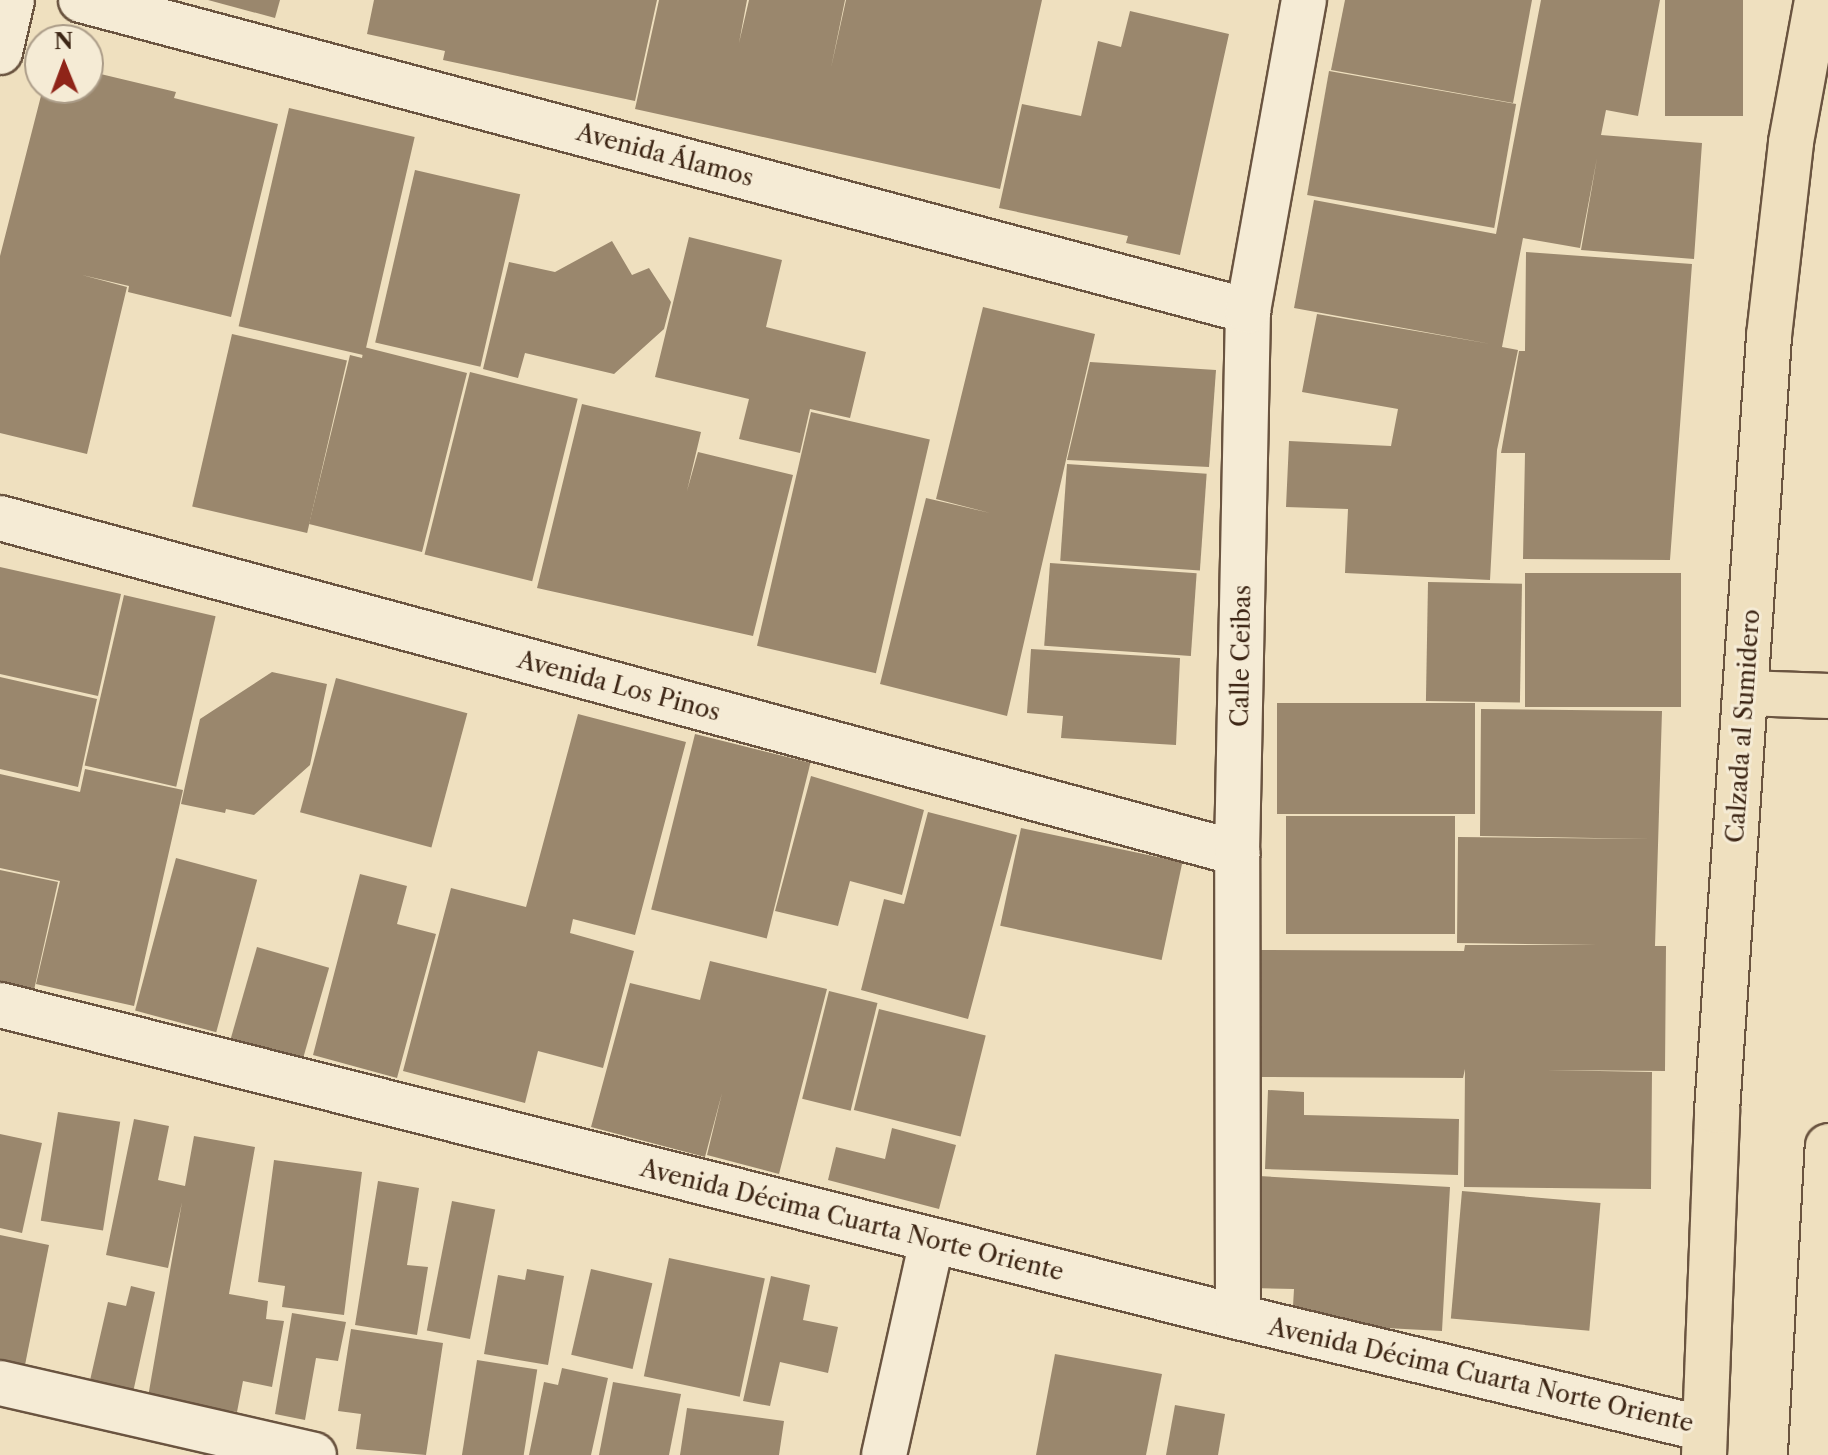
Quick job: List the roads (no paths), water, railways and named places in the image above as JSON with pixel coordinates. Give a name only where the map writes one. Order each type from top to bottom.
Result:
[{"type":"main road","name":"Calzada al Sumidero","points":[[1704,1442],[1717,1111],[1769,336],[1791,142],[1817,0]]},
{"type":"main road","points":[[1745,693],[1828,696]]},
{"type":"main road","points":[[1817,1443],[1828,1146]]},
{"type":"street","points":[[0,52],[12,0]]},
{"type":"street","name":"Avenida Álamos","points":[[81,0],[1248,311]]},
{"type":"street","name":"Calle Ceibas","points":[[1238,1317],[1237,853],[1248,311],[1304,0]]},
{"type":"street","name":"Avenida Los Pinos","points":[[0,518],[1237,853]]},
{"type":"street","name":"Avenida Décima Cuarta Norte Oriente","points":[[0,1005],[1238,1317],[1704,1442]]},
{"type":"street","points":[[884,1455],[932,1240]]},
{"type":"street","points":[[0,1383],[314,1455]]}]
